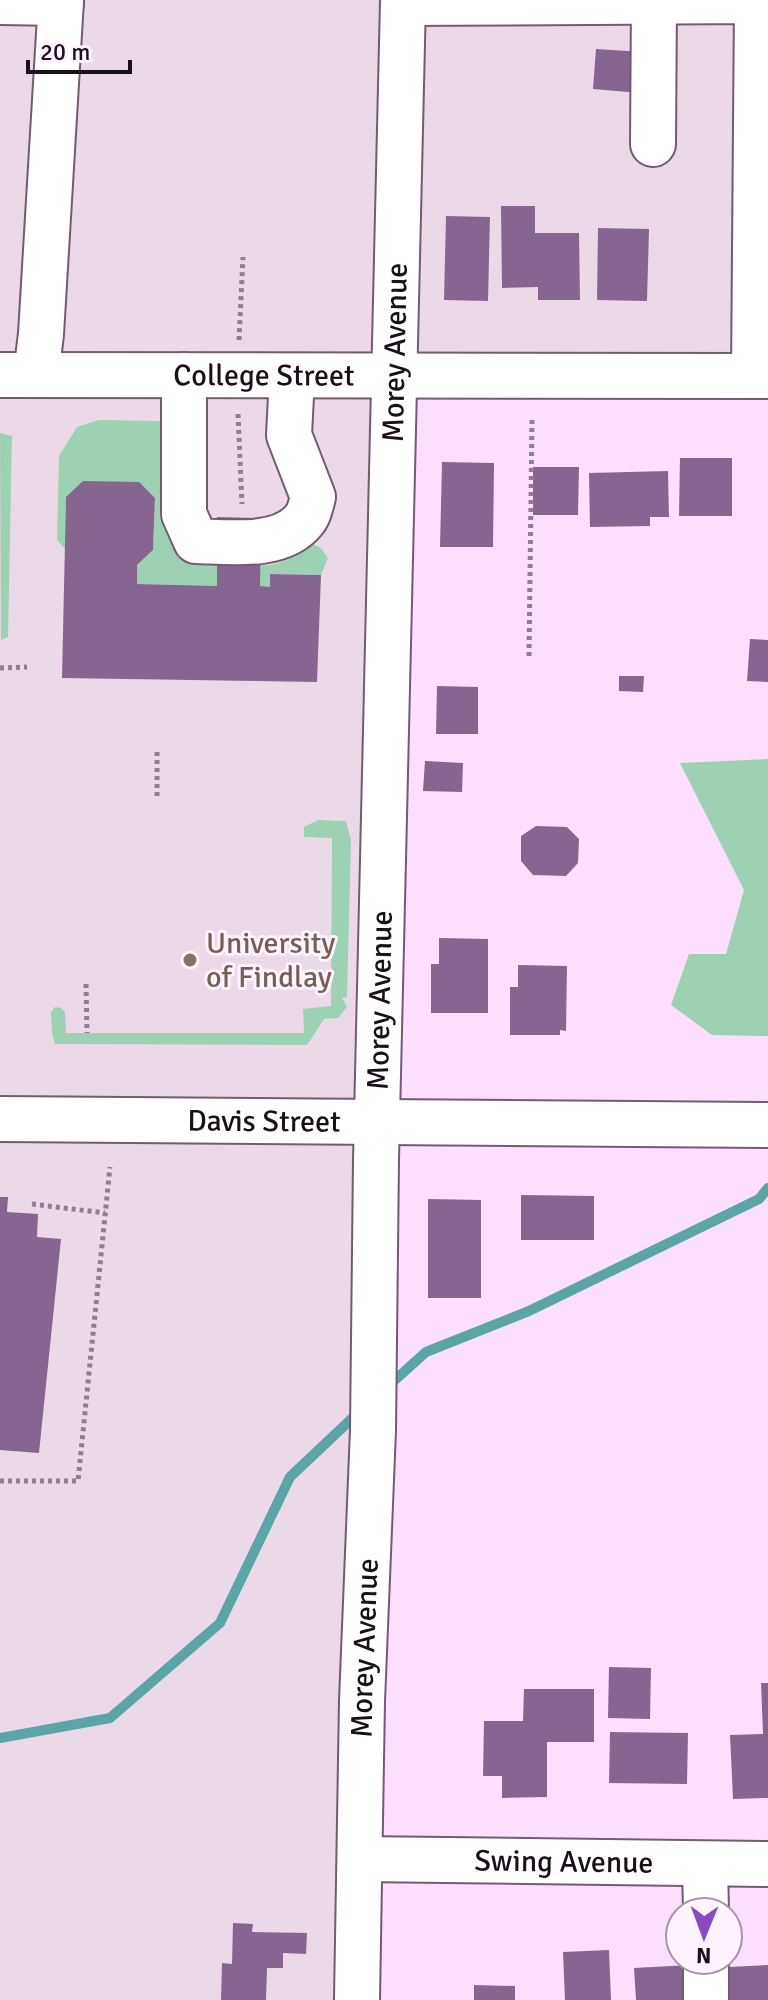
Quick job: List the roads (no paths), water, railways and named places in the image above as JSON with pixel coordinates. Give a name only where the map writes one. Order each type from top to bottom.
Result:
[{"type":"street","points":[[403,1],[757,1],[762,102],[761,376]]},
{"type":"street","name":"Morey Avenue","points":[[357,2000],[362,1701],[373,1430],[377,1123],[403,1]]},
{"type":"street","points":[[653,144],[654,1]]},
{"type":"street","points":[[0,2],[61,2],[41,334],[18,375]]},
{"type":"street","name":"College Street","points":[[18,375],[761,376]]},
{"type":"street","points":[[184,375],[184,514],[196,541],[244,542],[286,535],[306,519],[313,497],[289,435],[292,376]]},
{"type":"street","name":"Davis Street","points":[[0,1119],[767,1125]]},
{"type":"street","name":"Swing Avenue","points":[[360,1859],[768,1864]]},
{"type":"street","points":[[705,1864],[706,1896]]},
{"type":"street","points":[[706,1976],[706,2000]]},
{"type":"waterway","points":[[386,1388],[426,1352],[529,1311],[759,1199],[768,1188]]},
{"type":"waterway","points":[[0,1738],[110,1718],[220,1623],[290,1477],[362,1409]]},
{"type":"place","name":"University of Findlay","points":[[190,960]]}]
